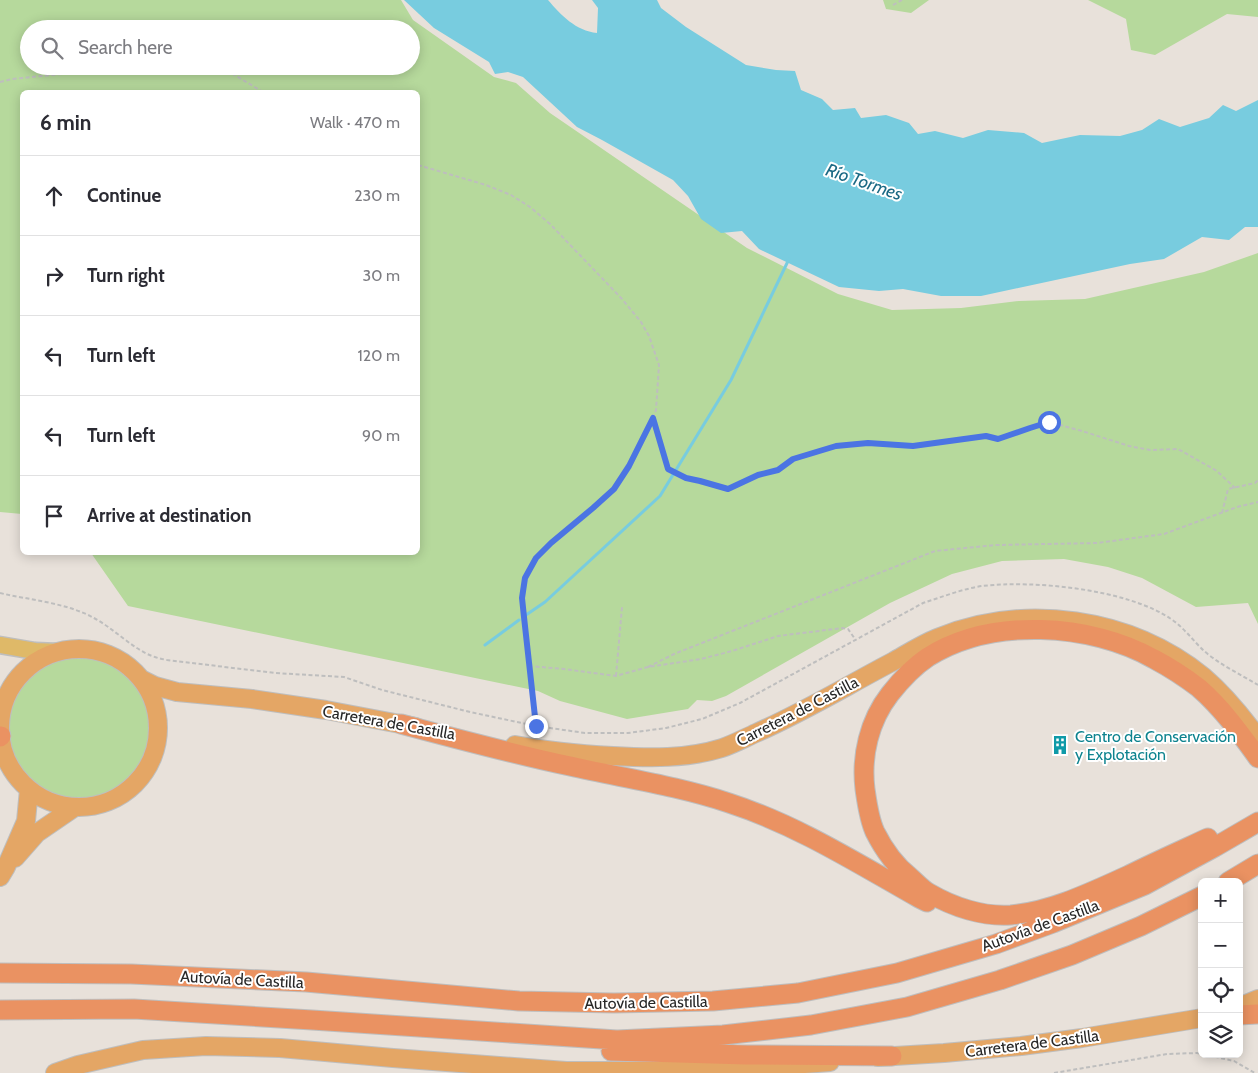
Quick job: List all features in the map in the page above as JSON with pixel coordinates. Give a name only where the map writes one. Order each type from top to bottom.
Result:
[{"type":"highway","name":"Carretera de Castilla","points":[[141,679],[155,686],[177,692],[252,699],[326,710],[538,749],[645,758],[695,754],[723,747],[780,722],[937,638],[980,625],[1013,619],[1067,620],[1115,630],[1136,638],[1181,661],[1204,677],[1241,715],[1258,738]]},
{"type":"highway","points":[[1220,832],[1092,892],[1059,905],[1010,915],[985,914],[958,906],[927,892],[902,871],[891,857],[874,831],[867,804],[864,773],[865,753],[875,720],[884,702],[903,679],[926,658],[962,641],[984,635],[1040,629],[1092,635],[1154,658],[1197,687],[1208,697],[1231,722],[1258,758]]},
{"type":"highway","points":[[82,650],[104,654],[125,664],[141,679],[152,696],[158,716],[158,736],[154,755],[144,773],[131,788],[114,799],[95,806],[76,807],[43,799],[29,789],[15,774],[5,756],[0,737],[1,710],[9,692],[22,674],[39,661],[59,652],[82,650]]},
{"type":"highway","points":[[401,724],[531,758],[697,793],[731,803],[822,842],[919,898],[960,916],[986,921],[1010,922],[1051,915],[1073,907],[1158,868],[1258,808]]},
{"type":"highway","points":[[3,872],[26,820],[29,789]]},
{"type":"highway","points":[[3,872],[37,833],[76,807]]},
{"type":"highway","name":"Autovía de Castilla","points":[[0,973],[131,974],[296,981],[519,1001],[614,1003],[713,1001],[798,993],[897,973],[996,944],[1053,923],[1145,885],[1258,822]]},
{"type":"highway","points":[[1235,878],[1258,864]]},
{"type":"highway","points":[[0,1010],[134,1009],[618,1040],[723,1035],[811,1026],[907,1007],[1000,980],[1072,955],[1141,926],[1198,898]]},
{"type":"highway","points":[[1243,1005],[1258,999]]},
{"type":"highway","points":[[1243,1015],[1258,1014]]},
{"type":"highway","name":"Carretera de Castilla","points":[[55,1073],[78,1065],[143,1050],[206,1046],[280,1048],[566,1071],[716,1071],[1020,1046],[1082,1038],[1198,1019]]},
{"type":"highway","points":[[440,1028],[498,1040],[543,1046],[627,1052],[892,1056]]},
{"type":"main road","points":[[0,645],[35,651],[59,652]]},
{"type":"path","points":[[892,5],[902,0]]},
{"type":"path","points":[[0,82],[52,75]]},
{"type":"path","points":[[235,75],[260,90]]},
{"type":"path","points":[[420,166],[486,185],[511,195],[530,207],[550,224],[622,298],[641,322],[649,336],[659,365],[656,410],[629,466],[614,489],[536,558],[525,578],[522,598],[538,749]]},
{"type":"path","points":[[653,418],[668,469],[686,478],[728,489],[758,475],[778,470],[793,459],[836,446],[868,443],[913,446],[986,436],[998,439],[1049,422],[1129,446],[1150,450],[1178,449],[1217,471],[1235,488]]},
{"type":"path","points":[[1222,513],[1228,489],[1255,483],[1258,480]]},
{"type":"path","points":[[648,667],[674,654],[935,551],[996,545],[1097,543],[1164,534],[1237,507],[1258,502]]},
{"type":"path","points":[[0,593],[72,608],[94,617],[139,649],[152,656],[167,660],[275,673],[344,677],[382,690],[470,712],[536,726],[585,733],[628,733],[666,728],[702,719],[740,703],[923,603],[980,586],[1006,584],[1038,584],[1095,592],[1148,607],[1171,619],[1187,632],[1202,649],[1228,668],[1258,685]]},
{"type":"path","points":[[616,676],[622,607]]},
{"type":"path","points":[[529,666],[616,676],[648,667],[701,659],[778,636],[843,628],[848,629],[855,639]]},
{"type":"path","points":[[1054,1073],[1167,1054],[1198,1053]]},
{"type":"path","points":[[1220,1058],[1234,1061],[1255,1073]]},
{"type":"green space","points":[[0,0],[401,0],[413,20],[20,20],[20,75],[420,75],[420,25],[494,77],[516,83],[550,113],[747,248],[838,294],[892,310],[961,308],[1019,301],[1085,299],[1204,272],[1258,253],[1258,624],[1248,603],[1196,607],[1142,578],[1108,567],[1064,559],[1002,561],[952,574],[890,603],[726,696],[712,701],[697,700],[688,709],[627,719],[560,701],[538,691],[128,606],[92,555],[420,555],[420,90],[20,90],[20,514],[0,512]]},
{"type":"green space","points":[[883,0],[929,0],[911,13],[886,9]]},
{"type":"green space","points":[[1088,0],[1258,0],[1258,17],[1227,14],[1155,55],[1131,50],[1126,19]]},
{"type":"green space","points":[[79,658],[93,659],[106,663],[129,679],[145,702],[149,715],[149,743],[145,756],[129,779],[106,795],[93,799],[79,800],[65,799],[52,795],[29,779],[13,756],[9,743],[8,729],[9,715],[13,702],[29,679],[52,663],[65,659]]},
{"type":"water","name":"Río Tormes","points":[[404,0],[548,0],[564,17],[576,26],[589,32],[597,33],[598,8],[592,0],[657,0],[661,8],[686,27],[746,65],[795,71],[801,90],[822,99],[833,110],[855,108],[861,118],[886,115],[909,123],[918,134],[935,131],[963,138],[988,130],[1024,133],[1042,143],[1080,135],[1120,136],[1142,130],[1159,119],[1180,127],[1209,118],[1223,105],[1236,111],[1258,100],[1258,227],[1245,227],[1229,240],[1202,237],[1164,259],[1130,264],[981,296],[941,296],[903,289],[879,291],[839,287],[759,249],[742,231],[721,233],[701,219],[688,196],[673,180],[577,127],[523,77],[508,72],[495,74],[489,62],[434,28]]},
{"type":"waterway","points":[[526,615],[545,602],[660,496],[731,380],[789,259]]},
{"type":"waterway","points":[[485,645],[519,620]]},
{"type":"place","name":"Centro de Conservación y Explotación","points":[[1060,745]]},
{"type":"route","points":[[536,726],[522,598],[525,578],[536,558],[551,543],[614,489],[629,466],[653,418],[668,469],[686,478],[728,489],[758,475],[778,470],[793,459],[836,446],[868,443],[913,446],[986,436],[998,439],[1049,422]]}]
